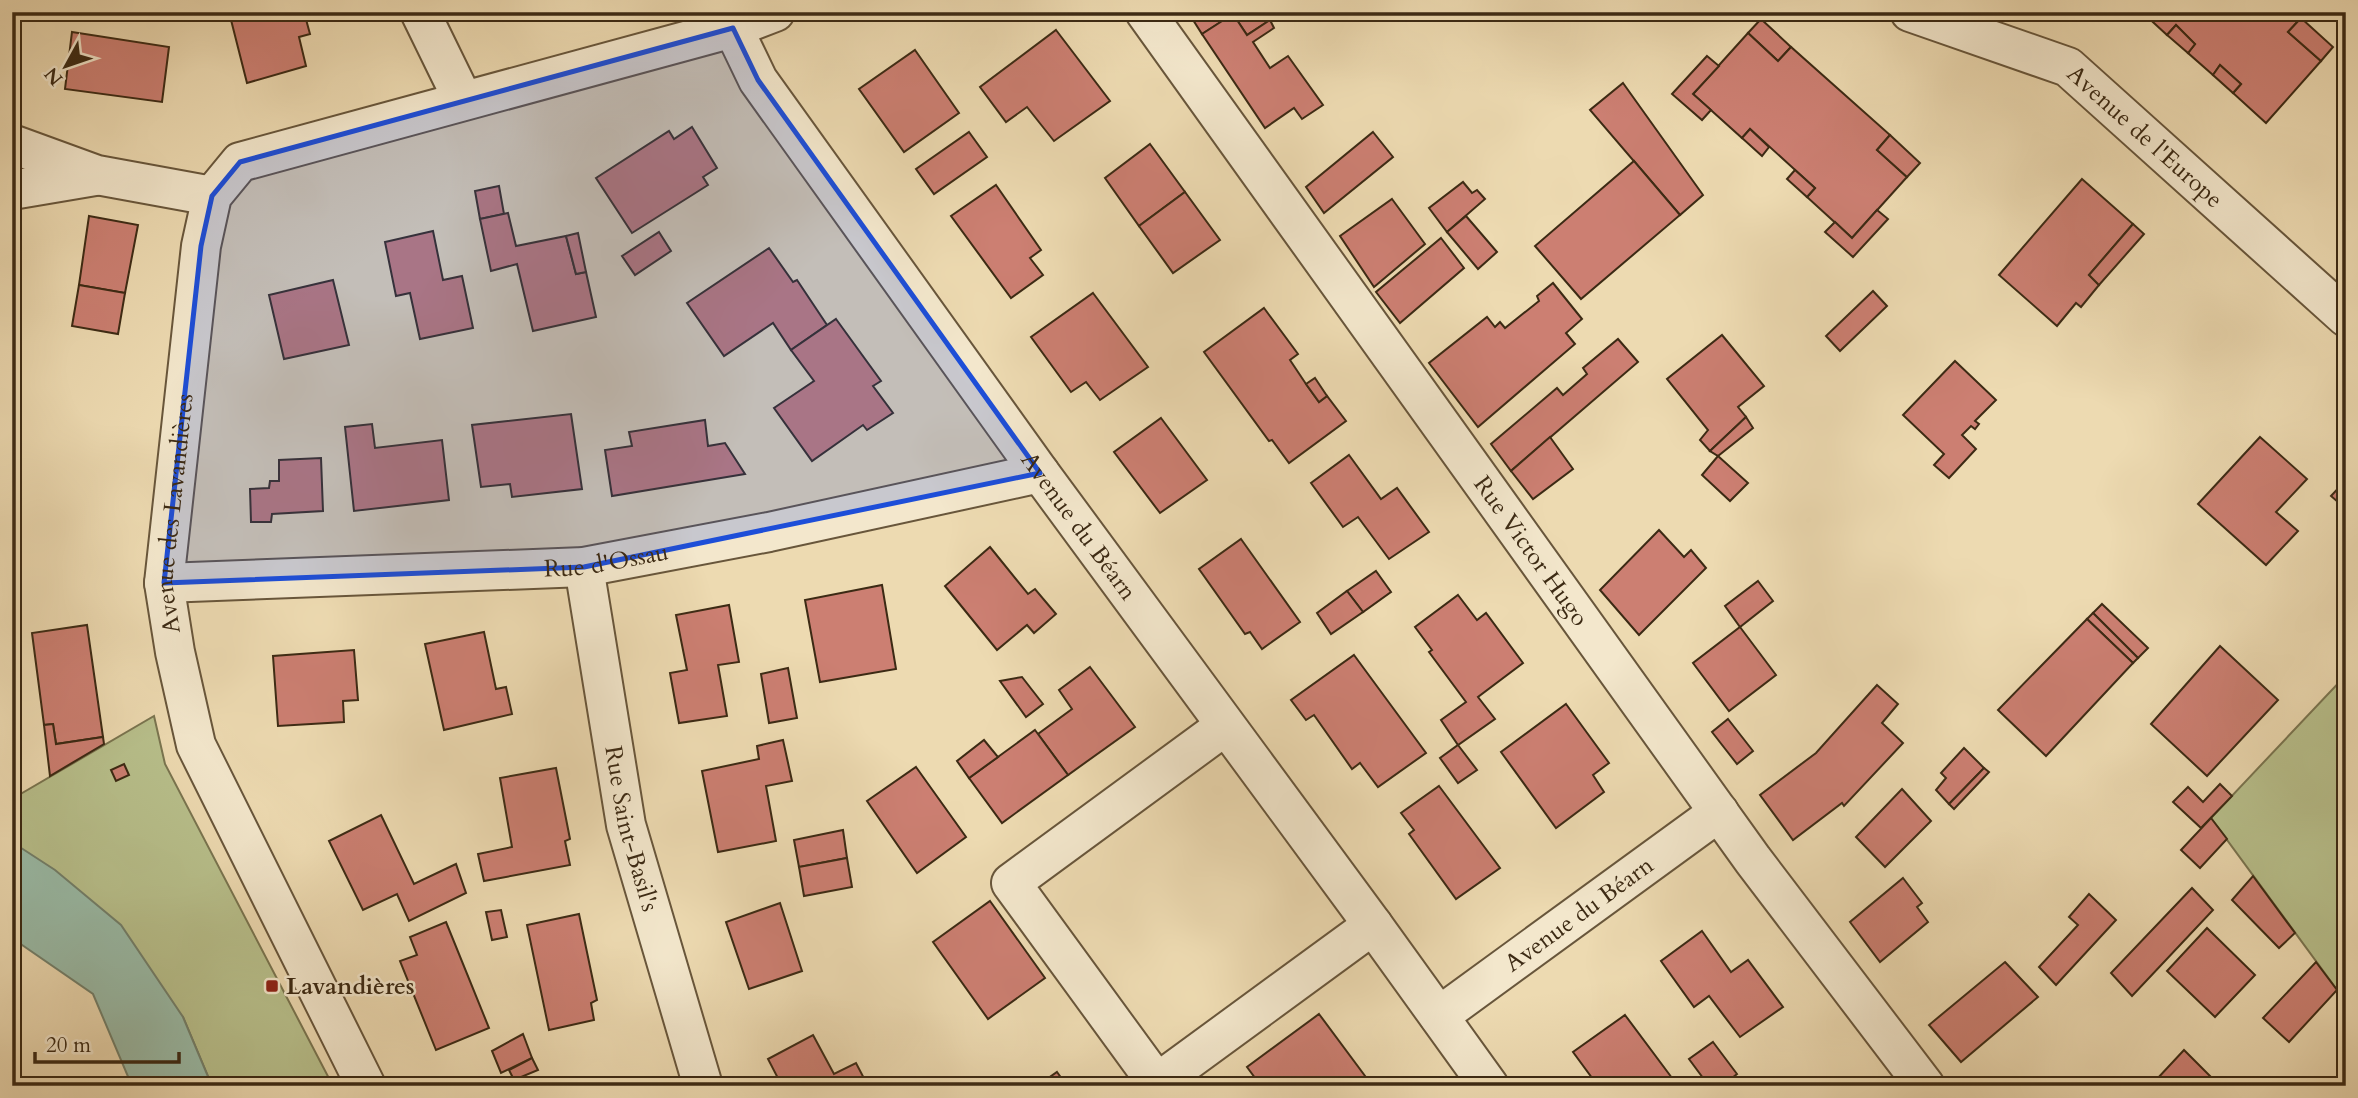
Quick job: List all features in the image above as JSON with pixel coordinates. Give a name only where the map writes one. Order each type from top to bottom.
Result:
[{"type":"street","points":[[420,12],[463,100]]},
{"type":"street","points":[[12,144],[97,175],[212,196],[240,162],[733,28],[775,12]]},
{"type":"street","name":"Rue Victor Hugo","points":[[1145,12],[1718,812],[1925,1086]]},
{"type":"street","name":"Avenue de l'Europe","points":[[1910,12],[2068,67],[2346,317]]},
{"type":"street","name":"Avenue du Béarn","points":[[733,28],[758,80],[1040,473],[1489,1086]]},
{"type":"street","points":[[12,190],[97,175]]},
{"type":"street","name":"Avenue des Lavandières","points":[[212,196],[201,246],[164,583],[175,652],[196,745],[366,1086]]},
{"type":"street","name":"Rue d'Ossau","points":[[164,583],[584,567],[769,532],[1040,473]]},
{"type":"street","name":"Rue Saint-Basil's","points":[[584,567],[626,825],[703,1086]]},
{"type":"street","points":[[1225,726],[1012,883],[1157,1083],[1373,925]]},
{"type":"street","name":"Avenue du Béarn","points":[[1439,1016],[1718,812]]},
{"type":"highlighted area","points":[[733,28],[758,80],[1040,473],[584,567],[164,583],[201,246],[212,196],[240,162]]},
{"type":"green space","points":[[2346,675],[2346,1002],[2211,818]]},
{"type":"green space","points":[[154,716],[165,764],[333,1086],[212,1086],[183,1017],[12,842],[12,799]]},
{"type":"shaded area","points":[[12,842],[55,870],[121,925],[183,1017],[212,1086],[132,1086],[93,994],[12,938]]},
{"type":"building","points":[[229,12],[304,12],[310,34],[299,37],[306,66],[247,83]]},
{"type":"building","points":[[1188,12],[1283,12],[1247,35],[1233,14],[1202,34]]},
{"type":"building","points":[[2142,12],[2294,12],[2301,18],[2288,32],[2321,61],[2266,123],[2233,93],[2241,84],[2220,65],[2213,75],[2188,53],[2195,44],[2176,25],[2167,35]]},
{"type":"building","points":[[1233,14],[1247,35],[1270,20],[1274,28],[1253,42],[1270,68],[1288,56],[1323,105],[1302,119],[1294,108],[1265,128],[1202,34]]},
{"type":"building","points":[[2301,18],[2333,47],[2321,61],[2288,32]]},
{"type":"building","points":[[1761,19],[1791,47],[1778,61],[1748,33]]},
{"type":"building","points":[[2176,25],[2195,44],[2188,53],[2167,35]]},
{"type":"building","points":[[1056,30],[1110,101],[1054,141],[1027,107],[1006,122],[980,87]]},
{"type":"building","points":[[72,32],[169,47],[162,102],[65,89]]},
{"type":"building","points":[[1748,33],[1778,61],[1791,47],[1890,135],[1877,150],[1907,177],[1852,238],[1807,197],[1815,188],[1750,129],[1742,138],[1693,94]]},
{"type":"building","points":[[915,50],[959,113],[904,152],[859,89]]},
{"type":"building","points":[[1707,56],[1719,66],[1693,94],[1711,110],[1702,120],[1672,94]]},
{"type":"building","points":[[2220,65],[2241,84],[2233,93],[2213,75]]},
{"type":"building","points":[[1623,83],[1703,195],[1680,215],[1590,110]]},
{"type":"building","points":[[692,127],[717,168],[703,177],[708,185],[632,233],[596,178],[669,131],[674,139]]},
{"type":"building","points":[[1750,129],[1769,147],[1762,156],[1742,138]]},
{"type":"building","points":[[969,132],[987,157],[934,194],[916,169]]},
{"type":"building","points":[[1373,132],[1393,157],[1324,213],[1306,187]]},
{"type":"building","points":[[1890,135],[1920,163],[1907,177],[1877,150]]},
{"type":"building","points":[[1150,144],[1185,192],[1139,226],[1105,178]]},
{"type":"building","points":[[1634,161],[1680,215],[1581,299],[1535,246]]},
{"type":"building","points":[[1795,170],[1815,188],[1807,197],[1787,179]]},
{"type":"building","points":[[2082,179],[2133,224],[2089,275],[2099,285],[2081,307],[2076,303],[2057,326],[1999,275]]},
{"type":"building","points":[[1463,182],[1472,193],[1477,190],[1485,199],[1447,232],[1429,208]]},
{"type":"building","points":[[996,185],[1041,250],[1030,258],[1043,275],[1011,298],[951,216]]},
{"type":"building","points":[[499,186],[504,214],[480,219],[475,191]]},
{"type":"building","points":[[1185,192],[1220,240],[1173,273],[1139,226]]},
{"type":"building","points":[[1392,199],[1425,244],[1374,287],[1340,236]]},
{"type":"building","points":[[1877,210],[1888,219],[1853,257],[1825,232],[1835,222],[1852,238]]},
{"type":"building","points":[[508,213],[516,246],[566,236],[576,274],[586,272],[596,317],[533,331],[517,264],[491,271],[480,219]]},
{"type":"building","points":[[89,216],[138,225],[125,293],[79,285]]},
{"type":"building","points":[[1466,216],[1497,252],[1478,269],[1447,232]]},
{"type":"building","points":[[2133,224],[2144,234],[2099,285],[2089,275]]},
{"type":"building","points":[[433,231],[443,280],[462,276],[473,328],[420,339],[410,293],[396,296],[385,242]]},
{"type":"building","points":[[659,232],[671,251],[635,275],[622,256]]},
{"type":"building","points":[[578,233],[586,272],[576,274],[566,236]]},
{"type":"building","points":[[1441,238],[1464,268],[1400,323],[1376,292]]},
{"type":"building","points":[[769,248],[793,282],[797,280],[827,325],[791,350],[773,323],[724,356],[687,303]]},
{"type":"building","points":[[333,280],[349,345],[284,359],[269,295]]},
{"type":"building","points":[[1553,283],[1582,319],[1566,333],[1575,344],[1478,427],[1429,363],[1487,317],[1495,327],[1500,322],[1505,328],[1539,301],[1537,296]]},
{"type":"building","points":[[79,285],[125,293],[118,334],[72,326]]},
{"type":"building","points":[[1873,291],[1887,306],[1840,351],[1826,336]]},
{"type":"building","points":[[1093,293],[1148,367],[1100,400],[1086,382],[1071,392],[1031,337]]},
{"type":"building","points":[[1264,308],[1298,354],[1290,360],[1319,402],[1327,396],[1346,421],[1289,463],[1272,440],[1269,441],[1204,352]]},
{"type":"building","points":[[836,319],[881,381],[873,386],[893,413],[867,430],[863,425],[812,461],[774,408],[814,381],[791,350]]},
{"type":"building","points":[[1722,335],[1764,386],[1738,407],[1746,417],[1710,451],[1700,440],[1708,430],[1667,379]]},
{"type":"building","points":[[1618,339],[1638,362],[1511,471],[1491,444],[1557,388],[1563,395],[1587,374],[1583,368]]},
{"type":"building","points":[[1955,361],[1996,400],[1975,421],[1979,424],[1975,429],[1971,426],[1962,435],[1976,449],[1949,478],[1934,465],[1944,454],[1903,415]]},
{"type":"building","points":[[1315,378],[1327,396],[1319,402],[1306,384]]},
{"type":"building","points":[[571,414],[582,489],[512,497],[510,484],[481,487],[472,425]]},
{"type":"building","points":[[1746,417],[1753,428],[1718,456],[1710,451]]},
{"type":"building","points":[[1161,418],[1207,480],[1160,513],[1114,452]]},
{"type":"building","points":[[705,420],[708,446],[725,443],[745,474],[612,496],[605,450],[632,446],[629,432]]},
{"type":"building","points":[[372,424],[375,448],[442,440],[449,500],[354,511],[345,427]]},
{"type":"building","points":[[1550,437],[1573,469],[1533,499],[1511,471]]},
{"type":"building","points":[[2260,437],[2307,479],[2276,512],[2298,531],[2266,565],[2198,504]]},
{"type":"building","points":[[1349,455],[1381,499],[1397,488],[1429,532],[1389,559],[1358,517],[1343,527],[1311,483]]},
{"type":"building","points":[[1718,456],[1748,483],[1730,501],[1702,475]]},
{"type":"building","points":[[321,458],[323,511],[272,514],[271,522],[251,522],[250,489],[269,488],[270,481],[279,481],[279,460]]},
{"type":"building","points":[[2346,480],[2346,509],[2331,496]]},
{"type":"building","points":[[1659,530],[1684,557],[1691,550],[1706,568],[1639,635],[1600,590]]},
{"type":"building","points":[[1241,539],[1300,622],[1262,649],[1250,632],[1245,634],[1199,569]]},
{"type":"building","points":[[990,547],[1028,594],[1035,589],[1056,614],[1034,633],[1027,625],[997,650],[945,586]]},
{"type":"building","points":[[1376,571],[1391,592],[1363,612],[1347,591]]},
{"type":"building","points":[[1758,581],[1773,601],[1740,627],[1725,606]]},
{"type":"building","points":[[882,585],[896,669],[820,682],[805,600]]},
{"type":"building","points":[[1347,591],[1363,612],[1331,634],[1317,613]]},
{"type":"building","points":[[1458,595],[1477,620],[1486,613],[1523,663],[1478,697],[1495,719],[1458,745],[1441,720],[1466,702],[1429,652],[1432,650],[1415,627]]},
{"type":"building","points":[[2102,604],[2148,648],[2138,658],[2093,613]]},
{"type":"building","points":[[729,605],[739,662],[718,665],[727,716],[679,723],[670,673],[687,670],[676,615]]},
{"type":"building","points":[[2093,613],[2138,658],[2133,663],[2087,619]]},
{"type":"building","points":[[2087,619],[2133,663],[2046,756],[1998,710]]},
{"type":"building","points":[[87,625],[103,737],[56,744],[53,724],[44,725],[32,633]]},
{"type":"building","points":[[1740,627],[1776,675],[1729,711],[1693,663]]},
{"type":"building","points":[[484,632],[496,689],[506,687],[512,714],[444,730],[425,644]]},
{"type":"building","points":[[2220,646],[2278,700],[2207,776],[2151,724]]},
{"type":"building","points":[[354,650],[358,700],[343,701],[344,722],[278,726],[273,656]]},
{"type":"building","points":[[1354,655],[1426,753],[1378,787],[1360,763],[1352,769],[1314,715],[1306,720],[1291,700]]},
{"type":"building","points":[[1090,667],[1135,727],[1068,775],[1038,734],[1072,709],[1059,690]]},
{"type":"building","points":[[788,668],[797,718],[769,723],[761,674]]},
{"type":"building","points":[[1022,677],[1043,704],[1026,717],[1000,681]]},
{"type":"building","points":[[1877,685],[1898,704],[1882,723],[1903,743],[1844,806],[1842,803],[1793,840],[1760,795],[1816,753]]},
{"type":"building","points":[[1566,704],[1609,763],[1593,775],[1604,792],[1556,828],[1501,752]]},
{"type":"building","points":[[1728,719],[1753,751],[1737,764],[1712,732]]},
{"type":"building","points":[[53,724],[56,744],[103,737],[104,744],[50,776],[44,725]]},
{"type":"building","points":[[1035,730],[1068,775],[1002,823],[969,778]]},
{"type":"building","points":[[783,740],[792,781],[766,786],[776,841],[718,852],[702,771],[759,759],[757,746]]},
{"type":"building","points":[[984,740],[998,757],[969,778],[957,761]]},
{"type":"building","points":[[1458,745],[1477,770],[1458,783],[1440,758]]},
{"type":"building","points":[[1964,748],[1984,768],[1949,804],[1936,790],[1946,778],[1941,773]]},
{"type":"building","points":[[124,764],[129,775],[116,781],[111,770]]},
{"type":"building","points":[[916,767],[966,837],[917,873],[867,801]]},
{"type":"building","points":[[556,768],[570,839],[565,841],[570,865],[484,881],[478,854],[512,847],[500,778]]},
{"type":"building","points":[[1984,768],[1989,772],[1954,809],[1949,804]]},
{"type":"building","points":[[2220,784],[2232,796],[2201,828],[2173,802],[2188,787],[2203,802]]},
{"type":"building","points":[[1439,786],[1500,868],[1456,899],[1409,834],[1414,830],[1401,813]]},
{"type":"building","points":[[1902,789],[1931,821],[1885,867],[1856,837]]},
{"type":"building","points":[[381,815],[414,884],[456,864],[466,893],[409,921],[397,894],[363,910],[329,841]]},
{"type":"building","points":[[2211,818],[2227,839],[2200,868],[2181,850]]},
{"type":"building","points":[[843,830],[847,858],[799,867],[794,840]]},
{"type":"building","points":[[847,858],[852,887],[804,896],[799,867]]},
{"type":"building","points":[[2253,876],[2295,933],[2279,948],[2232,900]]},
{"type":"building","points":[[1903,878],[1922,903],[1917,907],[1928,922],[1880,962],[1850,922]]},
{"type":"building","points":[[2192,888],[2213,910],[2132,996],[2111,973]]},
{"type":"building","points":[[2089,894],[2116,920],[2056,985],[2039,967],[2078,925],[2069,917]]},
{"type":"building","points":[[990,901],[1045,978],[988,1019],[933,942]]},
{"type":"building","points":[[780,903],[802,971],[749,989],[726,922]]},
{"type":"building","points":[[501,910],[507,937],[492,940],[486,912]]},
{"type":"building","points":[[579,914],[597,1000],[591,1003],[594,1020],[549,1030],[527,925]]},
{"type":"building","points":[[446,922],[489,1028],[436,1050],[400,961],[417,955],[410,937]]},
{"type":"building","points":[[2207,928],[2255,975],[2215,1017],[2167,971]]},
{"type":"building","points":[[1702,931],[1731,972],[1748,960],[1783,1007],[1740,1037],[1709,996],[1694,1007],[1661,961]]},
{"type":"building","points":[[2005,962],[2038,997],[1961,1062],[1929,1025]]},
{"type":"building","points":[[2316,962],[2337,990],[2289,1042],[2263,1018]]},
{"type":"building","points":[[1319,1014],[1371,1084],[1261,1086],[1247,1067]]},
{"type":"building","points":[[1625,1015],[1675,1082],[1670,1086],[1598,1086],[1573,1052]]},
{"type":"building","points":[[523,1034],[532,1058],[501,1073],[492,1051]]},
{"type":"building","points":[[813,1035],[834,1074],[856,1063],[868,1086],[782,1086],[768,1059]]},
{"type":"building","points":[[1713,1042],[1737,1074],[1722,1086],[1709,1086],[1689,1059]]},
{"type":"building","points":[[2184,1050],[2220,1086],[2162,1086],[2156,1080]]},
{"type":"building","points":[[532,1058],[538,1070],[514,1080],[509,1070]]},
{"type":"building","points":[[1057,1072],[1067,1086],[1037,1086]]},
{"type":"place","name":"Lavandières","points":[[272,986]]}]
